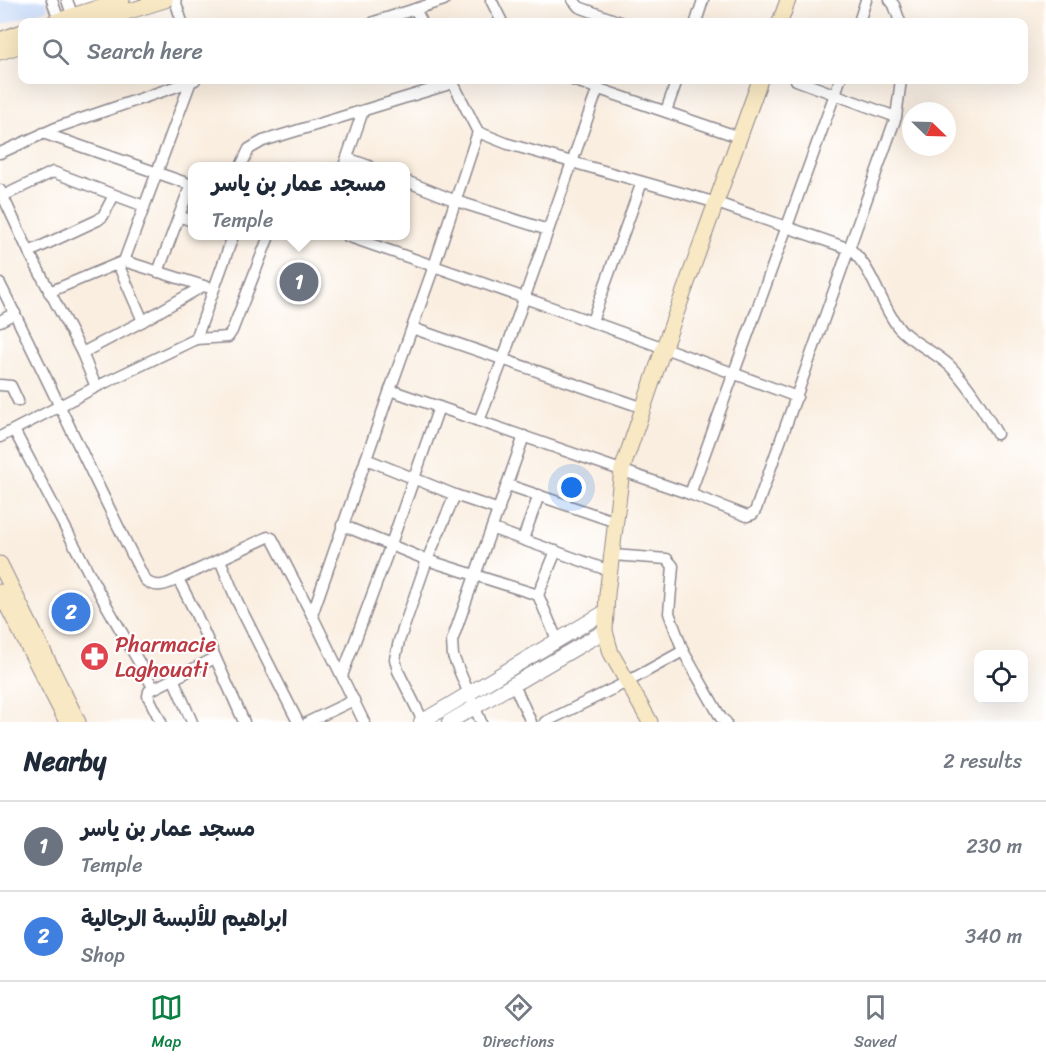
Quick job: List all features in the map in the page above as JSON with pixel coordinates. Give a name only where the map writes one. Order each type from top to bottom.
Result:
[{"type":"main road","points":[[68,18],[122,0]]},
{"type":"main road","points":[[107,18],[165,0]]},
{"type":"main road","points":[[781,18],[788,0]]},
{"type":"main road","points":[[0,40],[18,34]]},
{"type":"main road","points":[[0,52],[18,46]]},
{"type":"main road","points":[[650,722],[611,652],[605,631],[605,612],[622,470],[759,84]]},
{"type":"main road","points":[[0,564],[3,589],[74,721]]},
{"type":"street","points":[[52,0],[61,18]]},
{"type":"street","points":[[62,18],[67,0]]},
{"type":"street","points":[[175,0],[181,18]]},
{"type":"street","points":[[387,18],[444,0]]},
{"type":"street","points":[[491,0],[500,18]]},
{"type":"street","points":[[573,0],[579,7],[609,18]]},
{"type":"street","points":[[697,18],[703,0]]},
{"type":"street","points":[[860,18],[866,0]]},
{"type":"street","points":[[890,0],[899,18]]},
{"type":"street","points":[[415,9],[420,18]]},
{"type":"street","points":[[0,153],[43,133],[182,84]]},
{"type":"street","points":[[143,321],[121,262],[191,84]]},
{"type":"street","points":[[243,162],[249,149],[263,141],[443,84]]},
{"type":"street","points":[[454,84],[478,132],[508,144],[717,203],[850,249],[860,257],[872,276],[898,327],[950,366],[981,406],[998,434]]},
{"type":"street","points":[[586,84],[739,137]]},
{"type":"street","points":[[666,111],[676,84]]},
{"type":"street","points":[[807,84],[897,117]]},
{"type":"street","points":[[690,494],[839,84]]},
{"type":"street","points":[[390,390],[747,516],[753,514],[897,117],[901,84]]},
{"type":"street","points":[[479,421],[504,359],[598,88]]},
{"type":"street","points":[[346,162],[363,111]]},
{"type":"street","points":[[312,615],[434,266],[478,132]]},
{"type":"street","points":[[43,133],[188,184]]},
{"type":"street","points":[[96,387],[82,353],[49,292],[1,193],[52,172],[144,206]]},
{"type":"street","points":[[592,321],[642,182]]},
{"type":"street","points":[[410,183],[456,201],[548,230]]},
{"type":"street","points":[[29,252],[98,220],[103,216],[114,195]]},
{"type":"street","points":[[158,272],[188,195]]},
{"type":"street","points":[[179,216],[188,219]]},
{"type":"street","points":[[196,339],[208,287],[231,240]]},
{"type":"street","points":[[0,437],[196,339],[228,337],[267,240]]},
{"type":"street","points":[[359,240],[592,321],[797,397]]},
{"type":"street","points":[[49,292],[121,262],[208,287]]},
{"type":"street","points":[[0,284],[145,580],[150,585],[157,586],[178,579],[268,537],[272,538],[364,722]]},
{"type":"street","points":[[82,353],[208,287]]},
{"type":"street","points":[[0,321],[15,313]]},
{"type":"street","points":[[412,328],[644,408]]},
{"type":"street","points":[[0,385],[10,386],[18,401]]},
{"type":"street","points":[[342,676],[439,406]]},
{"type":"street","points":[[14,430],[100,594],[153,687]]},
{"type":"street","points":[[481,722],[451,648],[524,436]]},
{"type":"street","points":[[366,459],[499,510]]},
{"type":"street","points":[[508,485],[616,522]]},
{"type":"street","points":[[455,495],[427,560],[399,641],[395,660],[422,721],[605,612]]},
{"type":"street","points":[[523,539],[539,495]]},
{"type":"street","points":[[342,525],[427,560],[538,595]]},
{"type":"street","points":[[493,529],[556,551],[611,563],[667,559],[670,561],[673,573],[669,613],[683,651],[726,722]]},
{"type":"street","points":[[556,551],[538,595],[558,642]]},
{"type":"street","points":[[220,560],[237,601],[298,722]]},
{"type":"street","points":[[178,579],[244,722]]},
{"type":"street","points":[[449,722],[605,631]]},
{"type":"street","points":[[545,722],[627,682],[683,651]]},
{"type":"street","points":[[161,722],[148,696],[149,691],[215,658]]},
{"type":"street","points":[[173,678],[192,722]]},
{"type":"street","points":[[514,685],[531,722]]},
{"type":"street","points":[[308,722],[354,700]]},
{"type":"shaded area","points":[[0,0],[46,0],[49,9],[0,25]]},
{"type":"place","name":"مسجد عمار بن ياسر","points":[[299,282]]},
{"type":"place","name":"ابراهيم للألبسة الرجالية","points":[[71,612]]},
{"type":"place","name":"Pharmacie Laghouati","points":[[94,657]]}]
